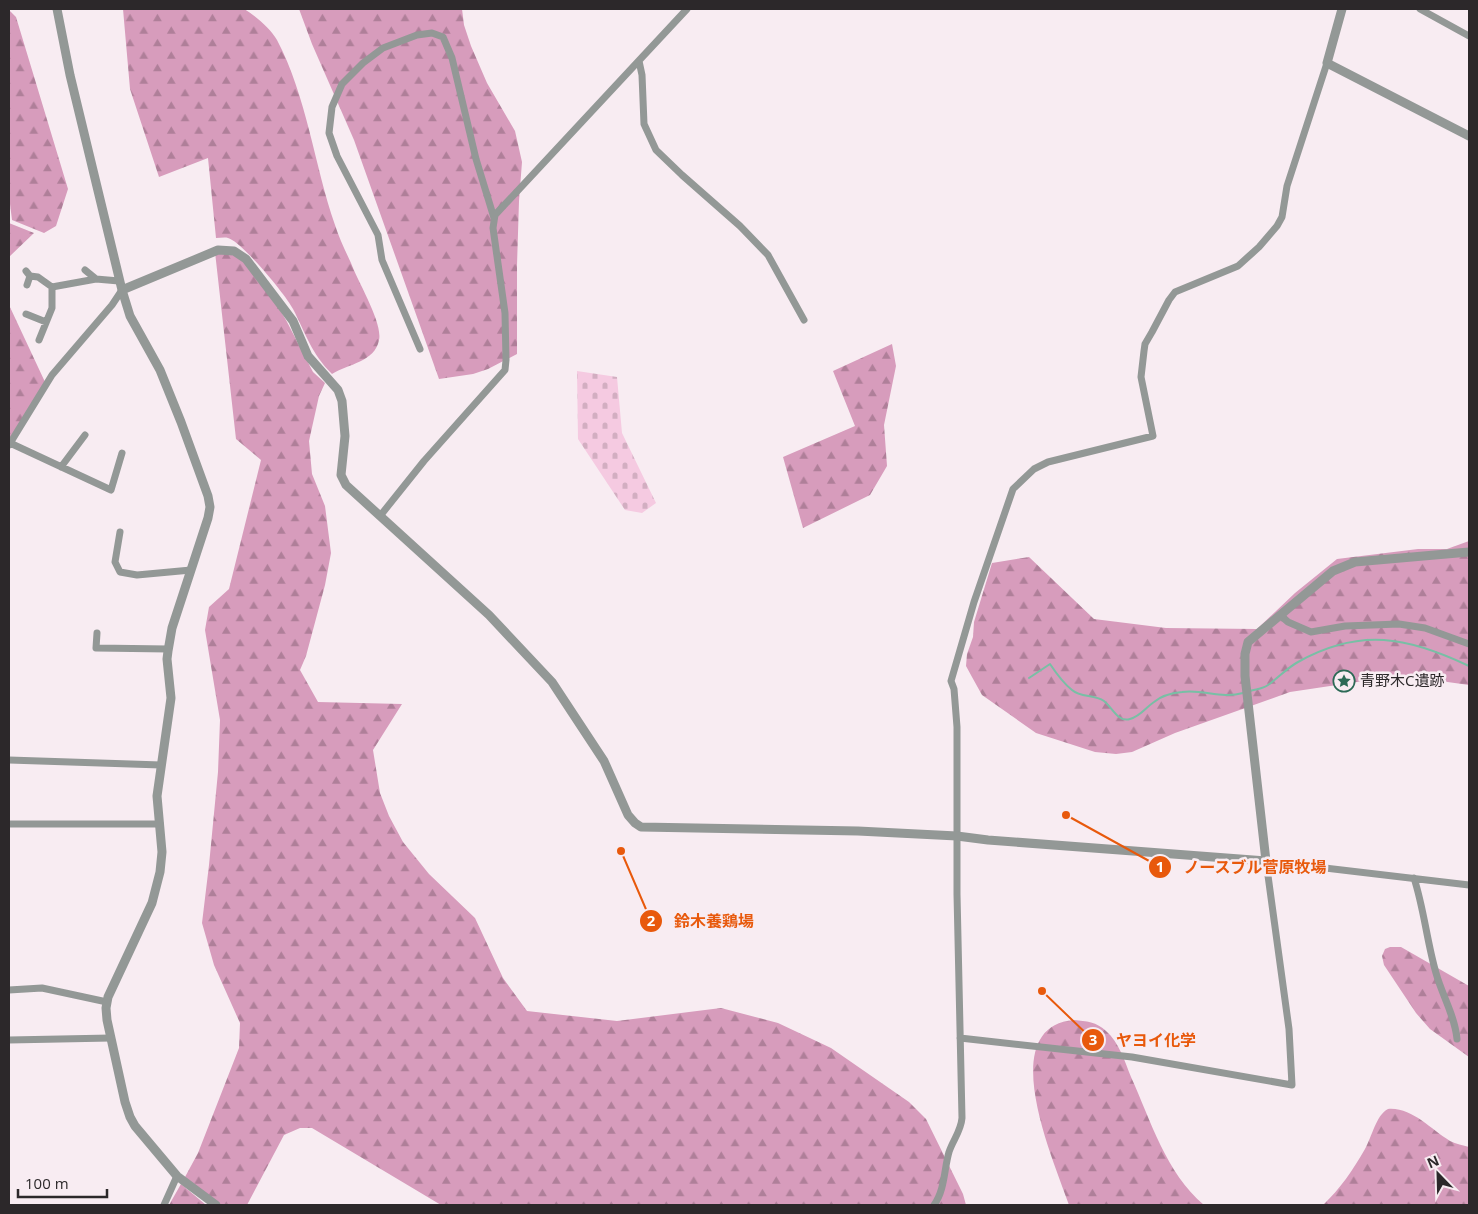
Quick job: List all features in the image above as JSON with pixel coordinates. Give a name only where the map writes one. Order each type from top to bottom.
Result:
[{"type":"street","points":[[56,9],[70,75],[130,316],[160,370],[181,422],[210,506],[208,518],[172,628],[168,649],[167,659],[171,698],[157,796],[162,852],[160,872],[152,903],[106,1008],[107,1020],[130,1117],[135,1126],[177,1176],[216,1205]]},
{"type":"street","points":[[494,218],[509,199],[687,9]]},
{"type":"street","points":[[934,1205],[939,1197],[950,1149],[961,1124],[957,727],[954,689],[951,681],[974,602],[1013,489],[1034,468],[1048,462],[1153,436],[1141,377],[1145,344],[1175,292],[1238,266],[1259,247],[1277,226],[1282,217],[1287,186],[1327,63],[1342,9]]},
{"type":"street","points":[[1420,9],[1469,36]]},
{"type":"street","points":[[380,516],[424,461],[505,370],[506,364],[505,313],[493,228],[494,218],[476,158],[452,58],[443,37],[432,32],[416,35],[383,48],[363,63],[342,84],[332,107],[329,133],[337,156],[378,235],[382,260],[420,349]]},
{"type":"street","points":[[639,61],[642,75],[644,124],[656,150],[740,226],[768,255],[804,320]]},
{"type":"street","points":[[1327,63],[1469,136]]},
{"type":"street","points":[[122,453],[111,490],[10,444],[52,376],[112,305],[122,290],[218,250],[234,251],[246,259],[293,321],[308,356],[338,390],[342,401],[345,436],[341,469],[346,486],[489,615],[552,682],[604,761],[628,815],[641,827],[858,831],[957,836],[1266,861],[1469,885]]},
{"type":"street","points":[[85,270],[96,279]]},
{"type":"street","points":[[27,285],[28,273],[38,277],[52,287],[96,279],[120,281]]},
{"type":"street","points":[[39,340],[52,308],[52,287]]},
{"type":"street","points":[[26,314],[46,322]]},
{"type":"street","points":[[62,467],[85,435]]},
{"type":"street","points":[[120,532],[115,562],[120,572],[137,575],[191,570]]},
{"type":"street","points":[[960,1038],[1132,1057],[1292,1084],[1288,1029],[1266,861],[1245,676],[1245,654],[1248,642],[1326,576],[1342,566],[1356,562],[1469,552]]},
{"type":"street","points":[[1280,615],[1294,625],[1311,632],[1345,626],[1399,624],[1425,628],[1469,644]]},
{"type":"street","points":[[97,632],[96,648],[168,649]]},
{"type":"street","points":[[9,760],[161,765]]},
{"type":"street","points":[[9,824],[160,824]]},
{"type":"street","points":[[1414,878],[1435,970],[1456,1026],[1457,1039]]},
{"type":"street","points":[[9,990],[42,988],[107,1002]]},
{"type":"street","points":[[9,1040],[111,1038]]},
{"type":"street","points":[[164,1205],[177,1176]]},
{"type":"green space","points":[[123,9],[244,9],[271,31],[277,40],[296,84],[328,202],[342,244],[377,323],[379,340],[367,358],[332,374],[314,351],[289,302],[263,269],[234,241],[227,238],[216,238],[208,158],[159,177],[130,89]]},
{"type":"green space","points":[[299,9],[462,9],[464,25],[471,46],[487,83],[515,131],[522,162],[517,265],[517,354],[488,369],[473,374],[439,379],[354,140],[312,44]]},
{"type":"green space","points":[[9,10],[16,17],[68,189],[56,226],[44,233],[12,220],[9,196]]},
{"type":"green space","points":[[9,223],[34,233],[9,257]]},
{"type":"green space","points":[[215,252],[234,253],[248,265],[269,292],[313,372],[325,383],[319,396],[309,441],[312,474],[325,506],[331,553],[325,585],[306,656],[300,670],[318,702],[402,704],[373,750],[380,793],[389,816],[403,842],[429,874],[475,918],[503,978],[527,1011],[617,1021],[721,1008],[778,1023],[831,1048],[909,1102],[926,1119],[963,1194],[966,1205],[441,1205],[312,1128],[300,1128],[284,1135],[247,1205],[222,1205],[212,1202],[185,1177],[198,1153],[239,1048],[240,1023],[214,965],[202,923],[218,772],[220,720],[205,630],[209,607],[229,589],[261,460],[236,439]]},
{"type":"green space","points":[[9,305],[45,382],[9,440]]},
{"type":"green space","points":[[892,344],[896,366],[884,425],[887,466],[870,495],[803,528],[783,457],[855,426],[833,371]]},
{"type":"green space","points":[[577,371],[617,377],[622,433],[656,503],[642,513],[625,510],[578,439]]},
{"type":"green space","points":[[1469,541],[1469,685],[1426,679],[1377,679],[1290,692],[1175,733],[1132,752],[1116,754],[1095,752],[1036,733],[982,695],[966,666],[967,654],[973,637],[974,622],[992,563],[1029,557],[1094,619],[1166,628],[1257,629],[1295,593],[1337,559],[1418,549],[1447,549]]},
{"type":"green space","points":[[1401,947],[1469,986],[1469,1057],[1430,1029],[1416,1013],[1384,965],[1382,956],[1385,949]]},
{"type":"green space","points":[[1074,1020],[1099,1026],[1115,1041],[1169,1162],[1179,1178],[1204,1205],[1069,1205],[1043,1130],[1036,1099],[1033,1071],[1037,1046],[1050,1028]]},
{"type":"green space","points":[[1388,1109],[1405,1111],[1450,1141],[1469,1147],[1469,1205],[1323,1205],[1351,1172],[1365,1149],[1377,1121]]},
{"type":"green space","points":[[181,1184],[206,1205],[169,1205]]},
{"type":"waterway","points":[[1250,691],[1266,686],[1294,664],[1321,651],[1363,640],[1384,640],[1425,648],[1469,666]]},
{"type":"waterway","points":[[1029,678],[1050,664],[1072,690],[1079,694],[1096,697],[1104,701],[1119,717],[1126,720],[1137,716],[1164,696],[1178,692],[1190,691],[1220,695],[1243,693]]},
{"type":"place","name":"青野木C遺跡","points":[[1344,681]]},
{"type":"place","name":"ノースブル菅原牧場","points":[[1066,815]]},
{"type":"place","name":"鈴木養鶏場","points":[[621,851]]},
{"type":"place","name":"ヤヨイ化学","points":[[1042,991]]}]
